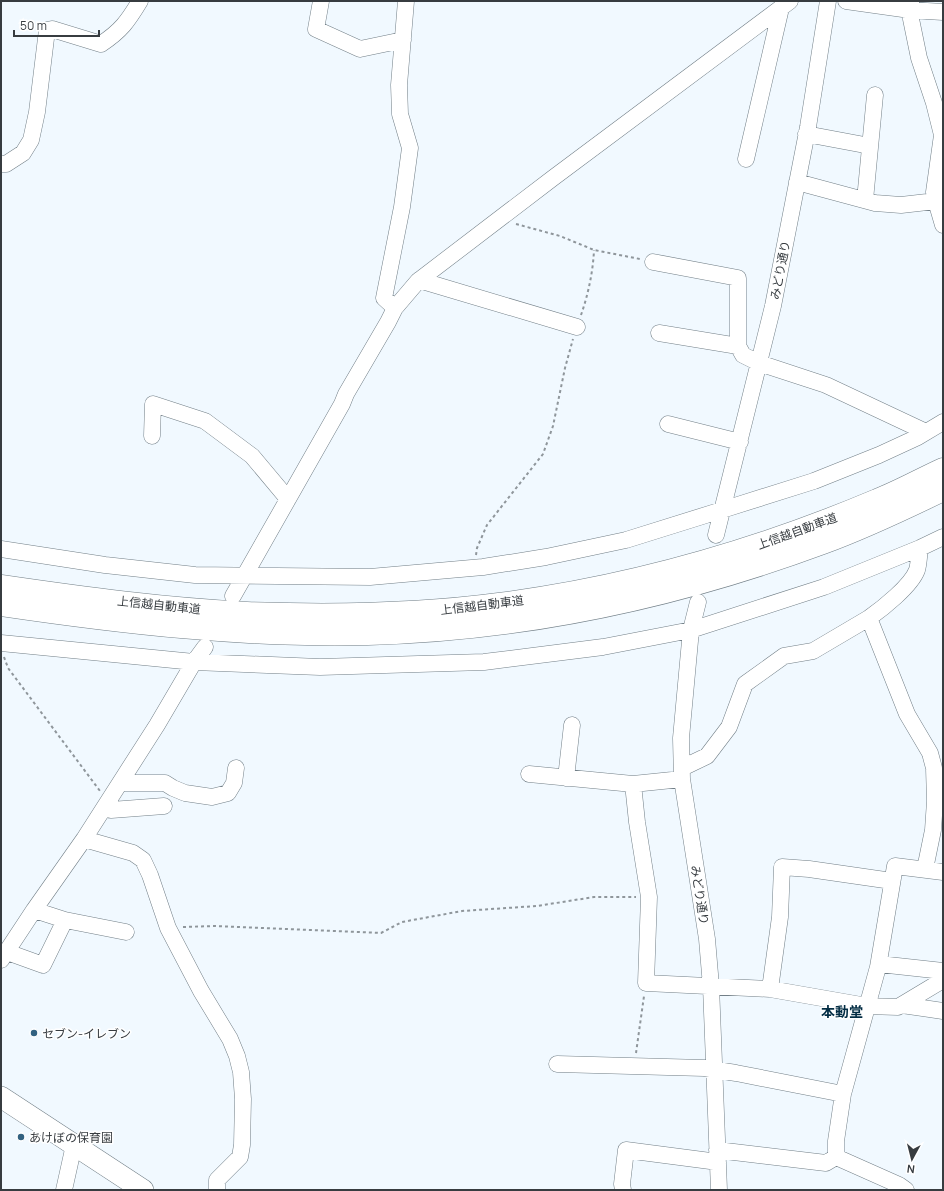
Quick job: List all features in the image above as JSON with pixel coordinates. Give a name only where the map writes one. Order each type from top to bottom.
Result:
[{"type":"highway","name":"上信越自動車道","points":[[1,586],[132,603],[246,613],[363,614],[430,611],[499,604],[628,582],[693,566],[746,550],[814,526],[880,499],[943,469]]},
{"type":"highway","name":"上信越自動車道","points":[[1,605],[126,622],[247,632],[368,634],[504,624],[566,614],[631,601],[696,585],[748,569],[825,542],[888,517],[943,490]]},
{"type":"main road","points":[[1,1097],[143,1190]]},
{"type":"street","points":[[1,164],[6,164],[23,153],[31,140],[37,112],[47,30],[52,29],[101,44],[116,34],[130,19],[140,1]]},
{"type":"street","points":[[321,1],[316,29],[360,49],[403,40]]},
{"type":"street","points":[[395,308],[384,298],[402,207],[410,148],[400,114],[399,85],[406,1]]},
{"type":"street","name":"みどり通り","points":[[716,535],[773,306],[806,134],[828,1]]},
{"type":"street","points":[[846,1],[910,6],[943,12]]},
{"type":"street","points":[[746,159],[786,5]]},
{"type":"street","points":[[233,596],[395,308],[419,280],[630,122],[652,103],[786,5]]},
{"type":"street","points":[[910,6],[919,58],[938,103],[942,135],[934,192],[943,225]]},
{"type":"street","points":[[865,200],[875,95]]},
{"type":"street","points":[[806,134],[870,146]]},
{"type":"street","points":[[797,182],[876,203],[901,205],[936,201]]},
{"type":"street","points":[[653,262],[738,278],[738,346],[743,355],[759,363],[826,385],[926,432]]},
{"type":"street","points":[[419,280],[577,327]]},
{"type":"street","points":[[659,333],[738,346]]},
{"type":"street","points":[[152,436],[153,404],[205,421],[252,456],[288,499]]},
{"type":"street","points":[[1,549],[105,565],[194,575],[370,578],[474,568],[546,557],[626,540],[814,480],[879,455],[943,422]]},
{"type":"street","points":[[668,424],[740,442]]},
{"type":"street","points":[[2,648],[194,662],[320,667],[484,662],[603,647],[691,630],[824,587],[920,548],[943,537]]},
{"type":"street","points":[[529,774],[633,784],[682,774],[707,756],[729,727],[745,684],[784,656],[813,651],[869,618],[906,585],[916,571],[920,548]]},
{"type":"street","name":"みどり通り","points":[[698,602],[691,630],[681,738],[682,774],[707,939],[711,986],[719,1190]]},
{"type":"street","points":[[869,618],[907,714],[930,753],[934,768],[935,801],[933,830],[925,869]]},
{"type":"street","points":[[65,920],[43,965],[4,956],[84,839],[157,725],[194,662],[205,647]]},
{"type":"street","points":[[566,778],[572,725]]},
{"type":"street","points":[[120,783],[165,783],[172,788],[185,793],[212,797],[228,793],[234,783],[236,768]]},
{"type":"street","points":[[633,784],[637,822],[649,897],[646,983],[770,989],[867,1006],[898,1007],[943,980]]},
{"type":"street","points":[[108,802],[111,810],[164,806]]},
{"type":"street","points":[[84,839],[133,853],[143,860],[150,875],[168,928],[201,991],[230,1039],[237,1056],[241,1072],[243,1099],[242,1145],[240,1157],[217,1180],[217,1190]]},
{"type":"street","points":[[836,1157],[836,1141],[843,1094],[879,964],[895,866],[943,872]]},
{"type":"street","points":[[770,989],[780,917],[782,867],[808,869],[892,881]]},
{"type":"street","points":[[34,910],[65,920],[126,932]]},
{"type":"street","points":[[879,964],[943,971]]},
{"type":"street","points":[[902,1005],[943,1011]]},
{"type":"street","points":[[557,1064],[704,1068],[843,1094]]},
{"type":"street","points":[[64,1190],[74,1145]]},
{"type":"street","points":[[623,1190],[622,1184],[626,1150],[826,1163],[836,1157]]},
{"type":"street","points":[[836,1157],[899,1185],[906,1190]]},
{"type":"path","points":[[503,216],[514,224],[560,236],[594,250],[653,262]]},
{"type":"path","points":[[474,568],[477,548],[487,525],[543,454],[553,426],[565,368],[585,305],[594,262],[594,250]]},
{"type":"path","points":[[2,648],[8,668],[108,802]]},
{"type":"path","points":[[168,928],[215,926],[327,929],[381,933],[402,922],[462,911],[537,906],[594,897],[649,897]]},
{"type":"path","points":[[634,1065],[646,983]]},
{"type":"place","name":"セブン-イレブン","points":[[34,1033]]},
{"type":"place","name":"あけぼの保育園","points":[[21,1137]]},
{"type":"district","name":"本動堂","points":[[842,1011]]}]
